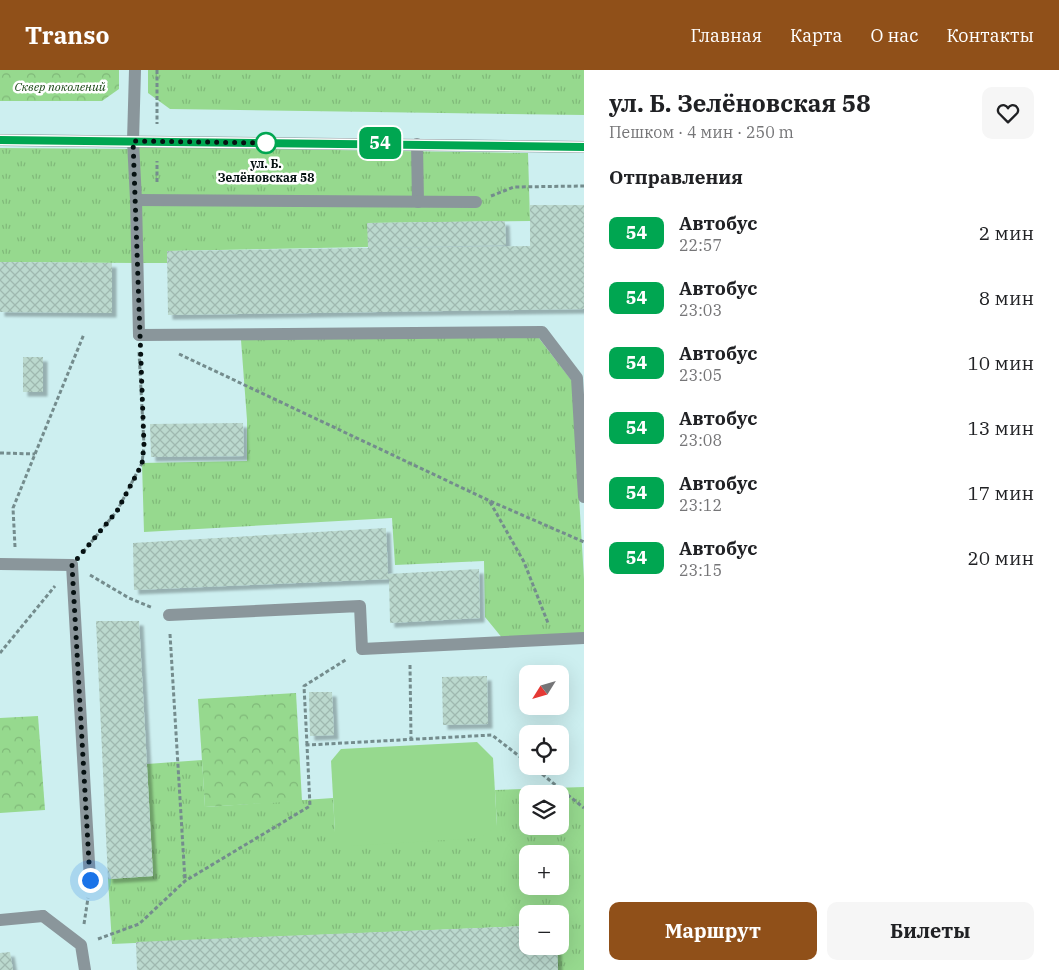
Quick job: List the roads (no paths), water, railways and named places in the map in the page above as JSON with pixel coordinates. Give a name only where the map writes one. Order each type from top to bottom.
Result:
[{"type":"street","points":[[135,70],[133,141],[138,335],[542,332],[576,378],[584,497]]},
{"type":"street","points":[[0,140],[584,147]]},
{"type":"street","points":[[417,144],[418,202]]},
{"type":"street","points":[[136,200],[476,202]]},
{"type":"street","points":[[0,564],[72,565],[90,880]]},
{"type":"street","points":[[169,615],[360,606],[362,650],[584,638]]},
{"type":"street","points":[[0,920],[43,916],[81,945],[85,970]]},
{"type":"place","name":"ул. Б. Зелёновская 58","points":[[266,143]]},
{"type":"park label","name":"Сквер поколений","points":[[60,86]]}]
